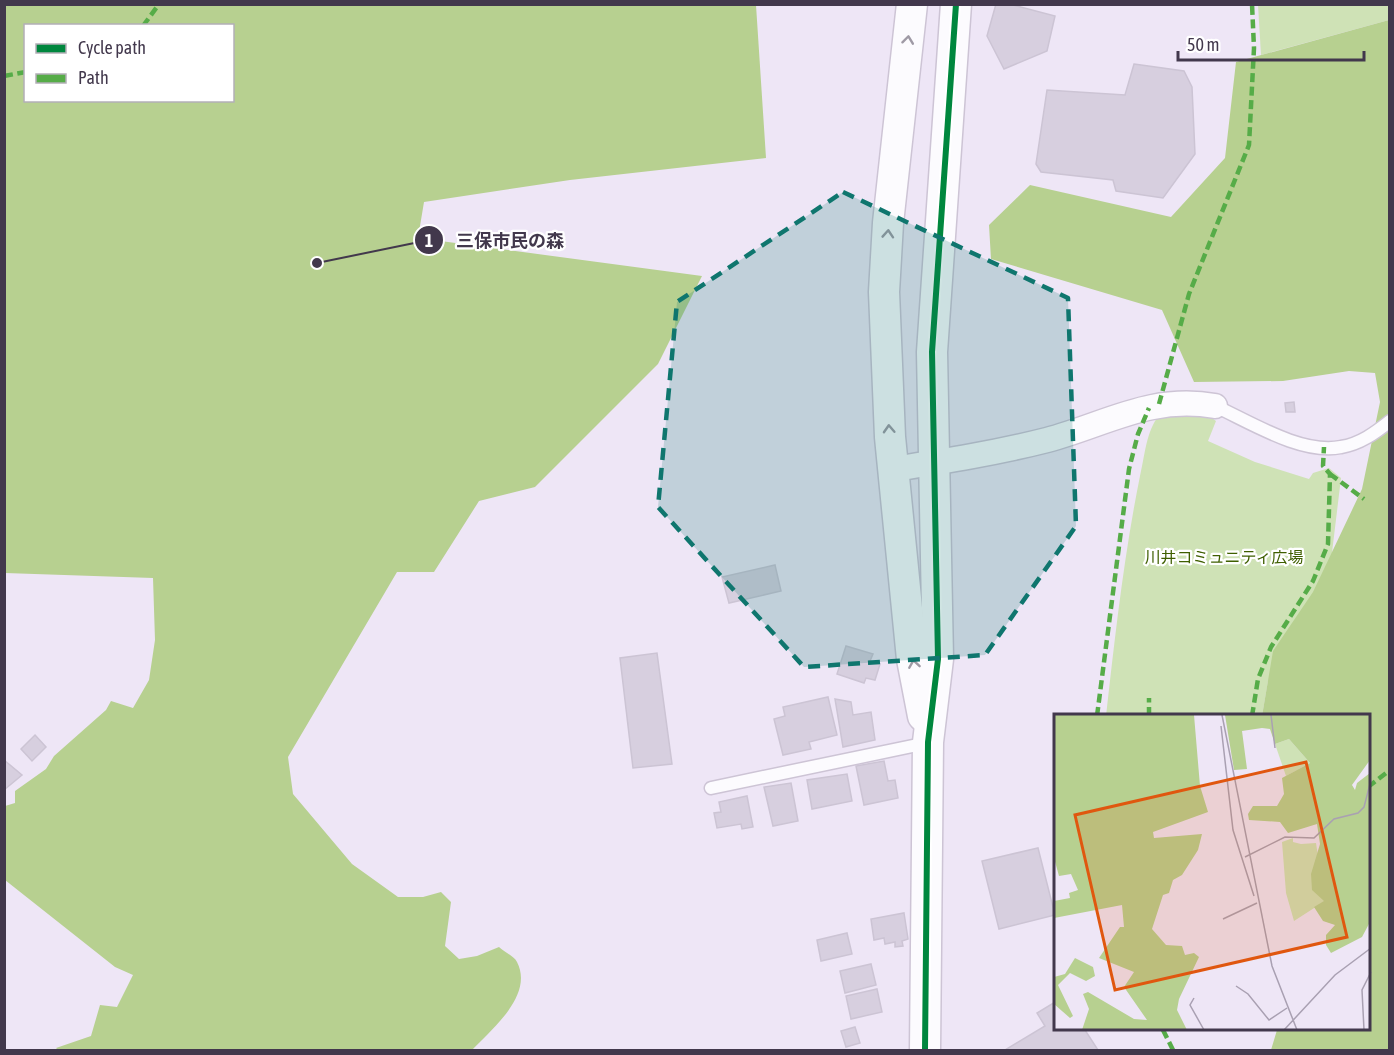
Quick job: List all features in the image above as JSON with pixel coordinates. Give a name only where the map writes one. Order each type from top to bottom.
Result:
[{"type":"street","points":[[912,4],[884,292],[890,437],[912,659],[928,742]]},
{"type":"street","points":[[925,1050],[928,742],[938,659],[932,352],[956,4]]},
{"type":"street","points":[[900,117],[949,120]]},
{"type":"street","points":[[894,469],[971,458],[1049,439],[1159,404],[1195,403],[1215,406]]},
{"type":"lane","points":[[1215,406],[1297,444],[1324,447],[1340,448],[1368,438],[1389,421]]},
{"type":"lane","points":[[711,788],[928,742]]},
{"type":"highlighted area","points":[[843,192],[1068,298],[1076,526],[985,655],[804,667],[658,507],[677,302]]},
{"type":"green space","points":[[5,4],[756,5],[766,158],[570,180],[424,202],[418,238],[702,276],[658,364],[535,487],[479,501],[434,572],[397,572],[288,757],[293,794],[352,864],[398,897],[423,897],[441,892],[451,902],[445,946],[459,959],[477,956],[499,947],[517,962],[521,974],[516,999],[500,1022],[472,1050],[58,1050],[56,1048],[91,1036],[100,1005],[117,1007],[133,975],[115,967],[5,880],[5,806],[15,803],[15,791],[46,769],[54,756],[106,710],[111,701],[133,708],[149,680],[155,640],[153,578],[5,573]]},
{"type":"green space","points":[[1258,5],[1389,5],[1389,20],[1261,55]]},
{"type":"green space","points":[[1389,20],[1389,1050],[1271,1050],[1277,1031],[1370,1031],[1370,714],[1262,714],[1273,651],[1313,592],[1362,489],[1380,402],[1375,373],[1349,371],[1283,381],[1194,382],[1162,310],[991,259],[989,225],[1030,185],[1171,217],[1225,158],[1236,62]]},
{"type":"green space","name":"川井コミュニティ広場","points":[[1159,415],[1209,416],[1216,421],[1208,441],[1255,462],[1309,479],[1313,473],[1329,468],[1341,478],[1331,561],[1268,681],[1262,714],[1106,714],[1120,596],[1134,506],[1149,436]]},
{"type":"building","points":[[996,4],[1009,4],[1055,16],[1047,51],[1004,69],[987,36]]},
{"type":"building","points":[[1134,64],[1184,71],[1192,87],[1195,154],[1163,198],[1116,191],[1113,180],[1041,172],[1036,164],[1047,90],[1125,95]]},
{"type":"building","points":[[1294,402],[1295,412],[1286,412],[1285,403]]},
{"type":"building","points":[[775,565],[781,591],[729,603],[722,577]]},
{"type":"building","points":[[846,646],[873,654],[870,661],[880,664],[875,680],[866,678],[864,683],[837,674]]},
{"type":"building","points":[[657,653],[672,764],[633,768],[620,658]]},
{"type":"building","points":[[828,697],[837,735],[809,742],[811,749],[783,755],[774,719],[785,716],[783,707]]},
{"type":"building","points":[[835,699],[851,702],[853,715],[871,712],[875,740],[843,747]]},
{"type":"building","points":[[35,735],[46,747],[32,761],[21,749]]},
{"type":"building","points":[[4,760],[22,775],[4,790]]},
{"type":"building","points":[[884,761],[888,781],[895,780],[898,798],[864,805],[856,766]]},
{"type":"building","points":[[847,774],[852,801],[812,809],[807,780]]},
{"type":"building","points":[[791,783],[798,821],[773,826],[764,787]]},
{"type":"building","points":[[747,796],[753,827],[742,829],[741,824],[717,828],[714,813],[721,812],[719,802]]},
{"type":"building","points":[[1038,848],[1054,915],[999,929],[982,861]]},
{"type":"building","points":[[904,913],[908,939],[902,941],[903,946],[895,947],[895,942],[885,944],[884,938],[874,940],[871,919]]},
{"type":"building","points":[[847,933],[852,954],[821,961],[817,940]]},
{"type":"building","points":[[871,964],[876,985],[845,993],[840,971]]},
{"type":"building","points":[[877,989],[882,1012],[851,1019],[846,996]]},
{"type":"building","points":[[1054,1003],[1054,1031],[1086,1031],[1098,1050],[1005,1050],[1045,1026],[1037,1013]]},
{"type":"building","points":[[855,1027],[860,1043],[846,1047],[841,1031]]},
{"type":"marked path","points":[[144,24],[159,4]]},
{"type":"marked path","points":[[1159,404],[1189,294],[1249,145],[1254,48],[1252,4]]},
{"type":"marked path","points":[[4,76],[24,72]]},
{"type":"marked path","points":[[1097,714],[1129,469],[1138,434],[1149,408]]},
{"type":"marked path","points":[[1252,714],[1258,679],[1271,647],[1313,581],[1328,544],[1330,474],[1323,466],[1324,447]]},
{"type":"marked path","points":[[1330,474],[1364,499]]},
{"type":"marked path","points":[[1149,698],[1149,714]]},
{"type":"marked path","points":[[1370,785],[1390,770]]},
{"type":"marked path","points":[[1164,1031],[1173,1050]]},
{"type":"cycle path","points":[[925,1050],[928,742],[938,659],[932,352],[956,4]]},
{"type":"place","name":"三保市民の森","points":[[317,263]]}]
